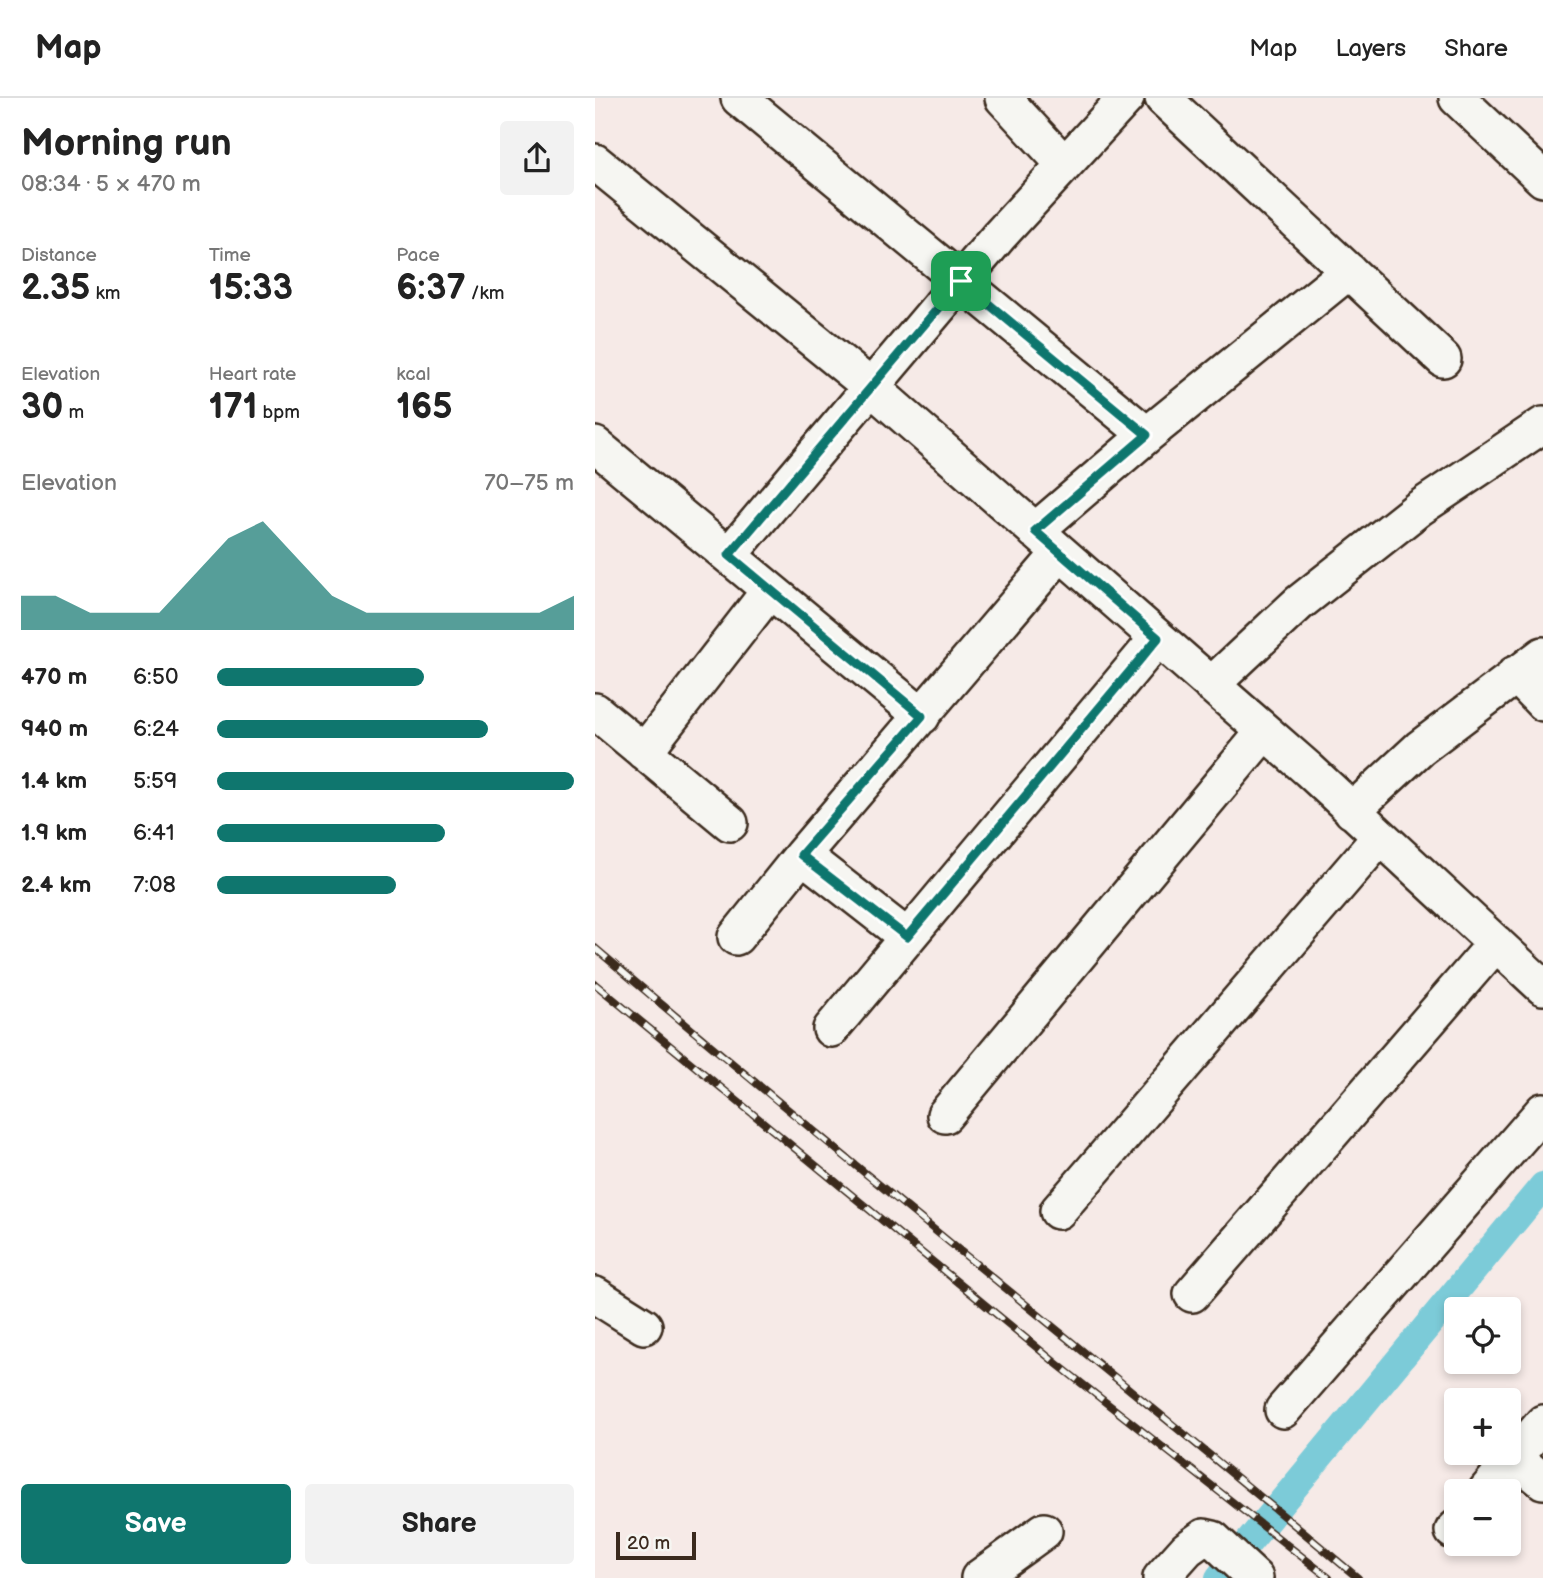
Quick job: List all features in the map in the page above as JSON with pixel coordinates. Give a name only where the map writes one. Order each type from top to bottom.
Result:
[{"type":"street","points":[[739,98],[1147,435]]},
{"type":"street","points":[[1003,98],[1064,164]]},
{"type":"street","points":[[729,555],[961,281],[1126,98]]},
{"type":"street","points":[[1163,98],[1443,359]]},
{"type":"street","points":[[1457,98],[1543,179]]},
{"type":"street","points":[[595,162],[871,387],[1264,732],[1543,987]]},
{"type":"street","points":[[736,937],[801,855],[922,716],[1048,542],[1147,435],[1349,271]]},
{"type":"street","points":[[1211,685],[1299,603],[1418,509],[1543,425]]},
{"type":"street","points":[[595,445],[922,716]]},
{"type":"street","points":[[644,752],[771,590]]},
{"type":"street","points":[[831,1029],[1158,638]]},
{"type":"street","points":[[1352,811],[1420,748],[1543,655]]},
{"type":"street","points":[[1515,674],[1543,703]]},
{"type":"street","points":[[595,711],[730,822]]},
{"type":"street","points":[[945,1115],[1264,732]]},
{"type":"street","points":[[1058,1211],[1380,837]]},
{"type":"street","points":[[801,855],[907,937]]},
{"type":"street","points":[[1192,1294],[1496,943]]},
{"type":"street","points":[[1283,1410],[1543,1111]]},
{"type":"street","points":[[595,1295],[644,1326]]},
{"type":"street","points":[[1521,1449],[1543,1423]]},
{"type":"street","points":[[1521,1463],[1543,1482]]},
{"type":"street","points":[[1496,1479],[1507,1465]]},
{"type":"street","points":[[979,1578],[1044,1531]]},
{"type":"street","points":[[1161,1578],[1204,1536],[1218,1544],[1255,1578]]},
{"type":"waterway","points":[[1219,1578],[1543,1186]]},
{"type":"railway","points":[[595,948],[1358,1578]]},
{"type":"railway","points":[[595,984],[1057,1364],[1329,1578]]},
{"type":"route","points":[[961,281],[1147,435],[1035,531],[1158,638],[907,937],[801,855],[922,716],[729,555],[961,281]]}]
